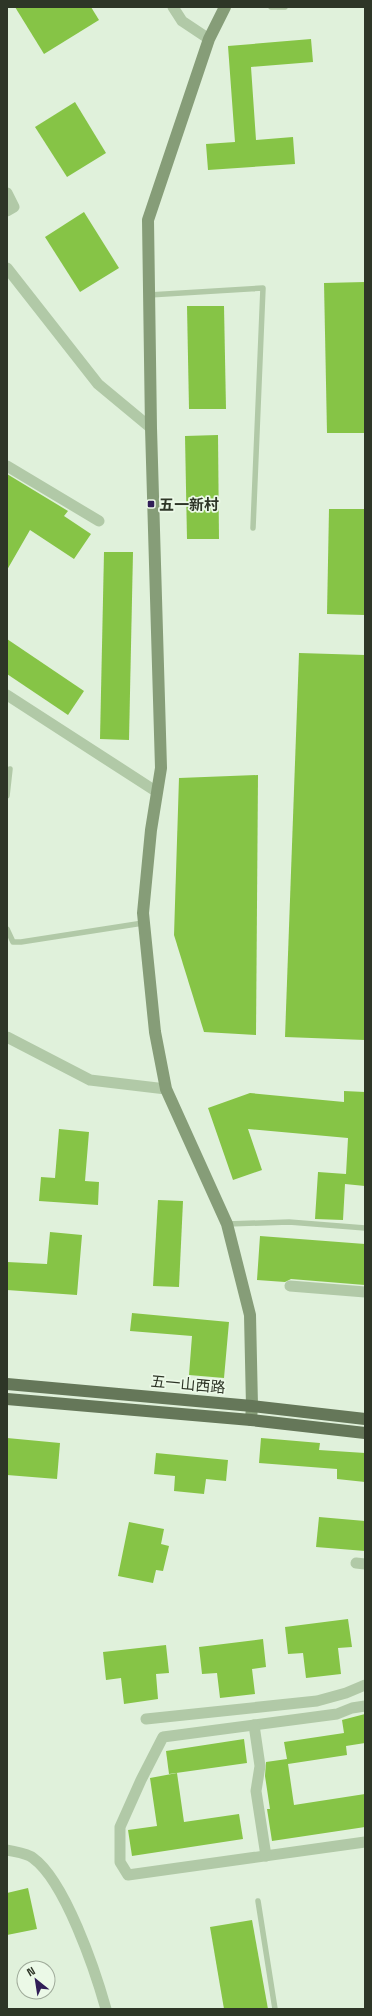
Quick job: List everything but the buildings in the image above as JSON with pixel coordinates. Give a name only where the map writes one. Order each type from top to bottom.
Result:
[{"type":"main road","name":"五一山西路","points":[[7,1384],[252,1406],[365,1419]]},
{"type":"main road","name":"五一山西路","points":[[7,1399],[251,1420],[365,1433]]},
{"type":"street","points":[[173,7],[182,21],[209,39]]},
{"type":"street","points":[[225,7],[209,39],[148,220],[151,428],[161,768],[150,830],[143,923],[155,1032],[166,1089],[227,1224],[250,1315],[251,1420]]},
{"type":"street","points":[[7,193],[14,207],[7,211]]},
{"type":"street","points":[[7,268],[98,384],[151,428]]},
{"type":"street","points":[[7,466],[99,521]]},
{"type":"street","points":[[7,695],[157,792]]},
{"type":"street","points":[[7,1038],[90,1080],[166,1089]]},
{"type":"street","points":[[290,1286],[365,1292]]},
{"type":"street","points":[[146,1719],[317,1701],[346,1693],[365,1685]]},
{"type":"street","points":[[365,1706],[352,1708],[337,1714],[163,1737],[141,1780],[120,1827],[120,1862],[128,1875],[365,1842]]},
{"type":"street","points":[[254,1725],[260,1766],[256,1791],[266,1856]]},
{"type":"street","points":[[7,1850],[32,1857],[46,1869],[60,1890],[96,1974],[106,2009]]},
{"type":"lane","points":[[271,7],[285,7]]},
{"type":"lane","points":[[149,295],[263,288],[253,528]]},
{"type":"lane","points":[[7,796],[10,769]]},
{"type":"lane","points":[[7,929],[13,942],[21,942],[143,923]]},
{"type":"lane","points":[[227,1224],[289,1222],[365,1228]]},
{"type":"lane","points":[[258,1901],[275,2009]]},
{"type":"place","name":"五一新村","points":[[151,504]]}]
